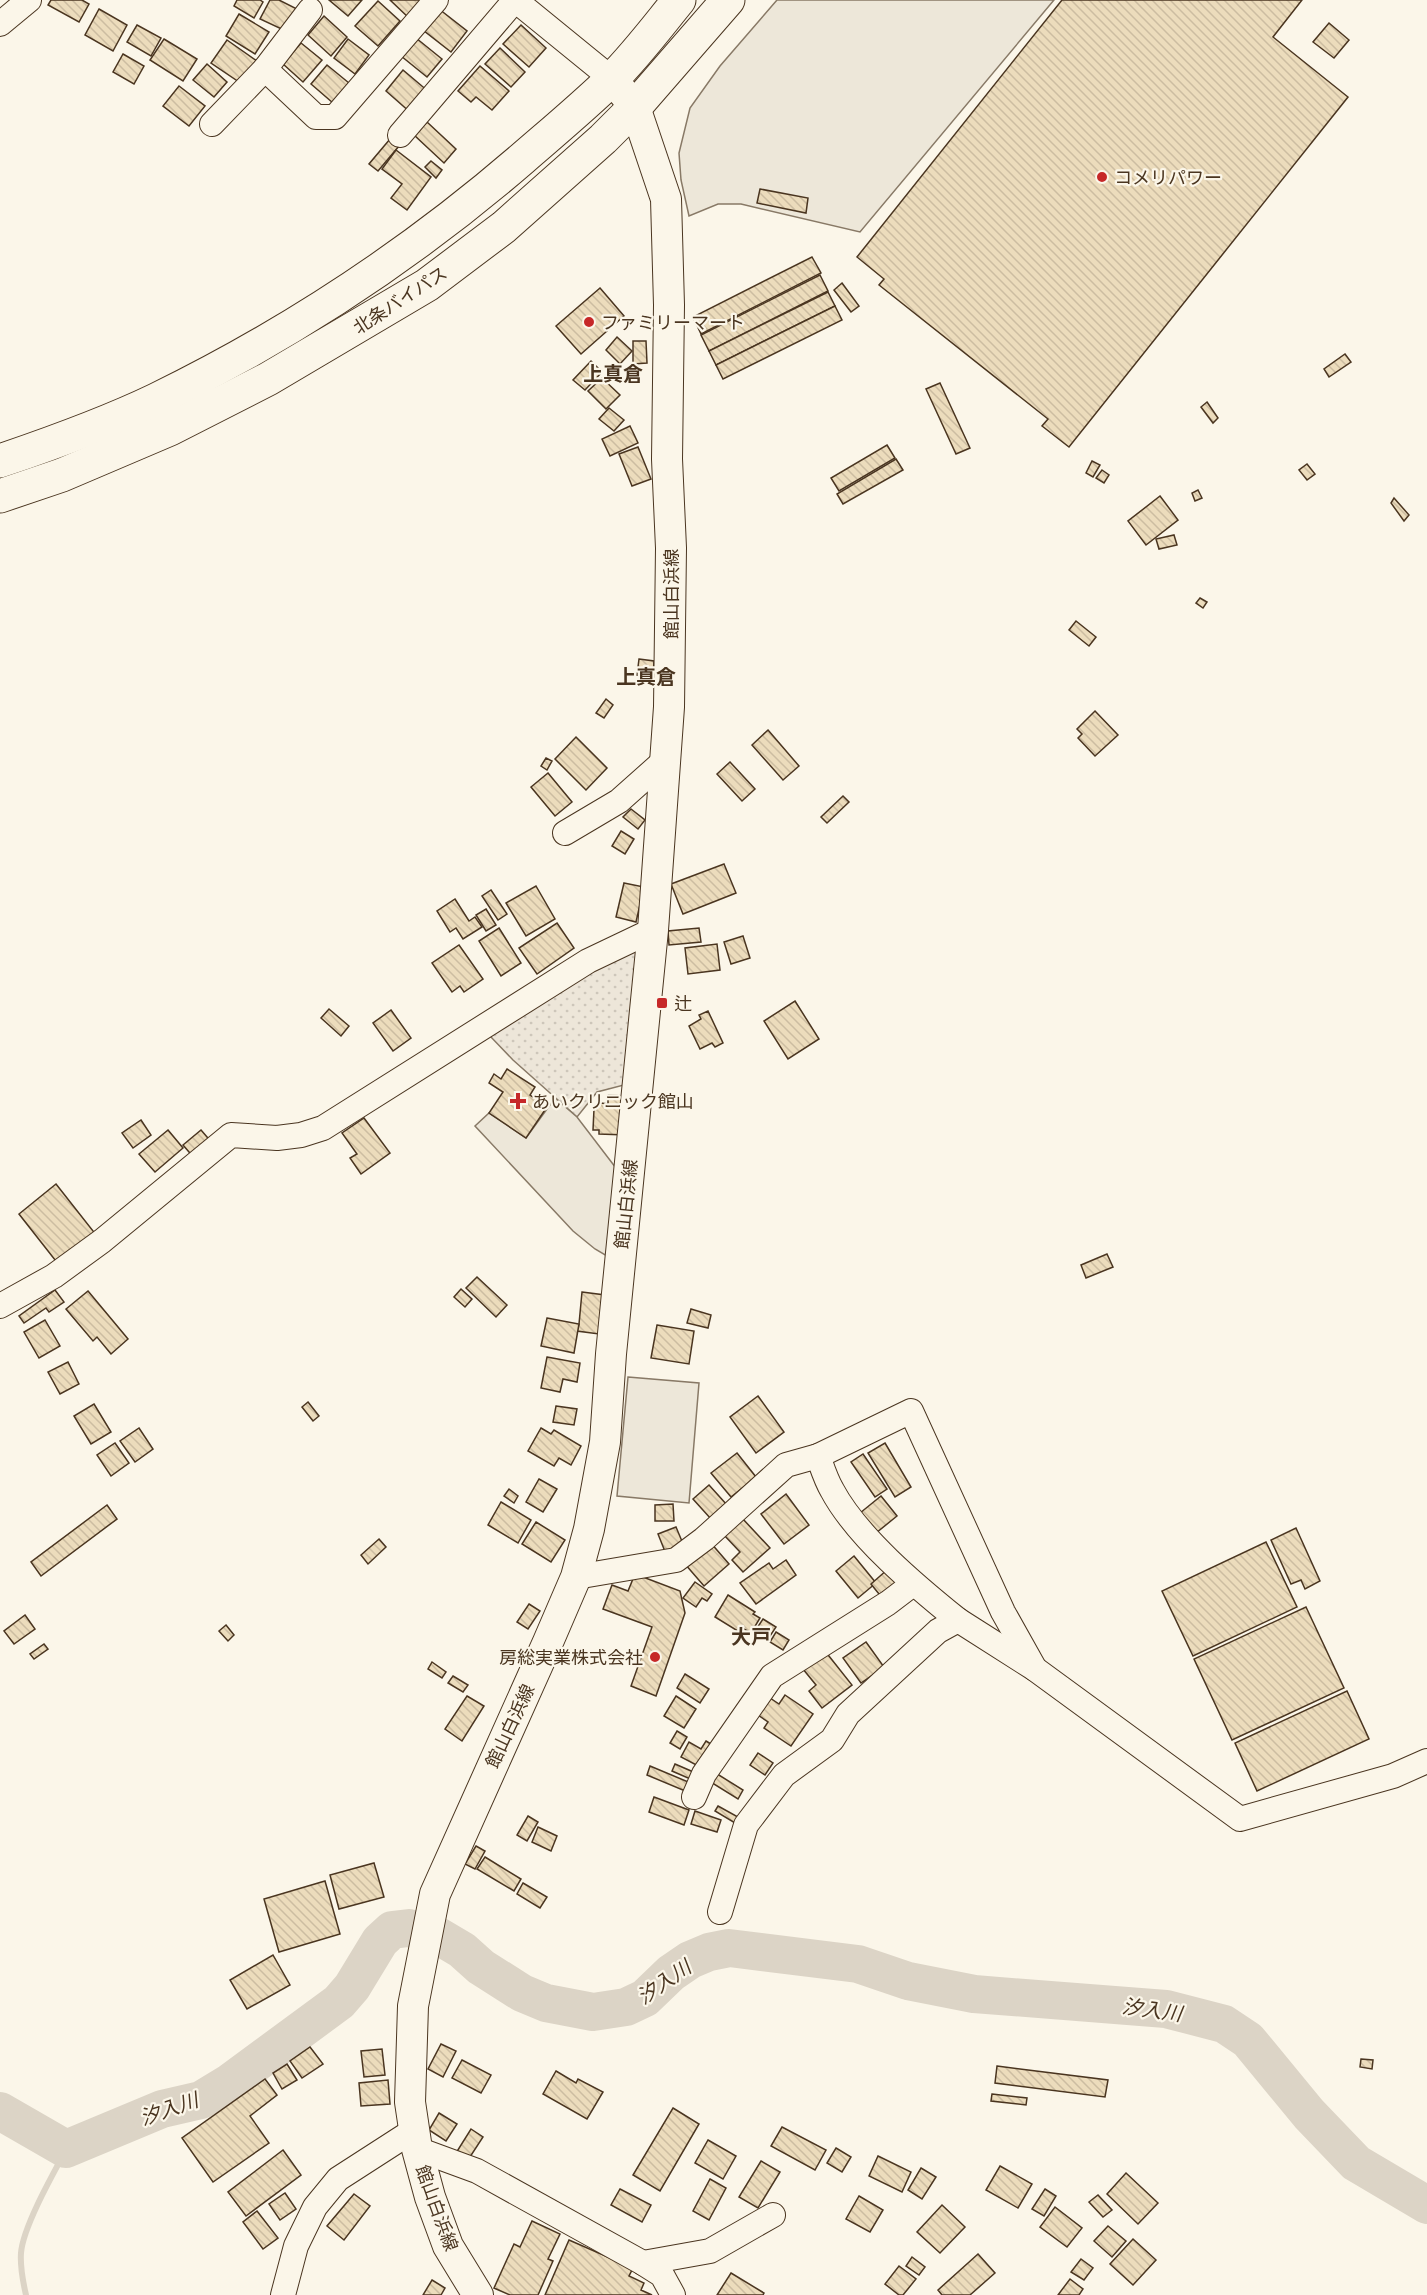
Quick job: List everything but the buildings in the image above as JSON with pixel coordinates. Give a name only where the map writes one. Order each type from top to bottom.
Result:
[{"type":"highway","name":"北条バイパス","points":[[0,461],[91,428],[155,401],[246,354],[297,324],[404,253],[473,202],[612,79],[638,52],[679,0]]},
{"type":"highway","name":"北条バイパス","points":[[0,496],[62,475],[170,429],[268,379],[427,285],[495,234],[635,107],[728,0]]},
{"type":"main road","name":"館山白浜線","points":[[478,2295],[448,2246],[430,2197],[415,2139],[410,2102],[413,2006],[435,1894],[576,1577],[589,1529],[605,1442],[611,1354],[653,930],[665,760],[671,639],[668,219],[663,185],[635,107],[612,79]]},
{"type":"street","points":[[0,24],[29,0]]},
{"type":"street","points":[[266,69],[316,117],[335,117],[436,0]]},
{"type":"street","points":[[400,135],[515,0],[612,79]]},
{"type":"street","points":[[212,124],[266,69],[310,10]]},
{"type":"street","points":[[565,833],[619,801],[665,760]]},
{"type":"street","points":[[0,1306],[54,1276],[102,1241],[231,1135],[277,1138],[301,1135],[323,1128],[588,961],[653,930]]},
{"type":"street","points":[[576,1577],[676,1560],[704,1539],[786,1465],[818,1456],[911,1411],[1003,1612],[1035,1669]]},
{"type":"street","points":[[818,1456],[832,1490],[854,1522],[914,1584],[958,1620],[1035,1669],[1240,1819],[1393,1776],[1427,1761]]},
{"type":"street","points":[[694,1797],[704,1774],[772,1676],[888,1603],[914,1584]]},
{"type":"street","points":[[720,1912],[746,1825],[784,1775],[832,1740],[848,1714],[938,1631],[958,1620]]},
{"type":"street","points":[[283,2295],[296,2246],[321,2200],[338,2179],[415,2139],[643,2263],[662,2275],[673,2295]]},
{"type":"street","points":[[643,2263],[710,2251],[773,2215]]},
{"type":"shaded area","points":[[777,0],[1054,0],[860,232],[741,204],[718,204],[689,216],[681,180],[679,153],[690,108],[720,66]]},
{"type":"shaded area","points":[[637,948],[624,1085],[597,1092],[577,1117],[513,1060],[489,1035],[605,964]]},
{"type":"shaded area","points":[[555,1098],[577,1117],[619,1172],[612,1259],[573,1231],[475,1126],[489,1113],[526,1138]]},
{"type":"shaded area","points":[[628,1377],[699,1383],[689,1503],[617,1496]]},
{"type":"shaded area","points":[[0,2097],[27,2108],[68,2134],[112,2131],[97,2143],[83,2147],[67,2156],[55,2157],[0,2123]]},
{"type":"waterway","name":"汐入川","points":[[0,2111],[66,2149],[162,2109],[201,2100],[229,2083],[339,2002],[352,1987],[380,1941],[392,1930],[409,1928],[440,1937],[522,1993],[546,2003],[593,2012],[626,2007],[645,1998],[671,1973],[690,1960],[709,1952],[729,1948],[858,1964],[908,1981],[974,1994],[1166,2009],[1224,2024],[1248,2040],[1309,2114],[1356,2163],[1427,2205]]},
{"type":"waterway","points":[[26,2295],[21,2264],[23,2242],[39,2201],[66,2150]]},
{"type":"place","name":"コメリパワー","points":[[1102,177]]},
{"type":"place","name":"ファミリーマート","points":[[589,322]]},
{"type":"place","name":"辻","points":[[662,1003]]},
{"type":"place","name":"あいクリニック館山","points":[[518,1101]]},
{"type":"place","name":"房総実業株式会社","points":[[655,1657]]},
{"type":"district","name":"上真倉","points":[[613,374]]},
{"type":"district","name":"上真倉","points":[[646,677]]},
{"type":"district","name":"大戸","points":[[751,1637]]}]
